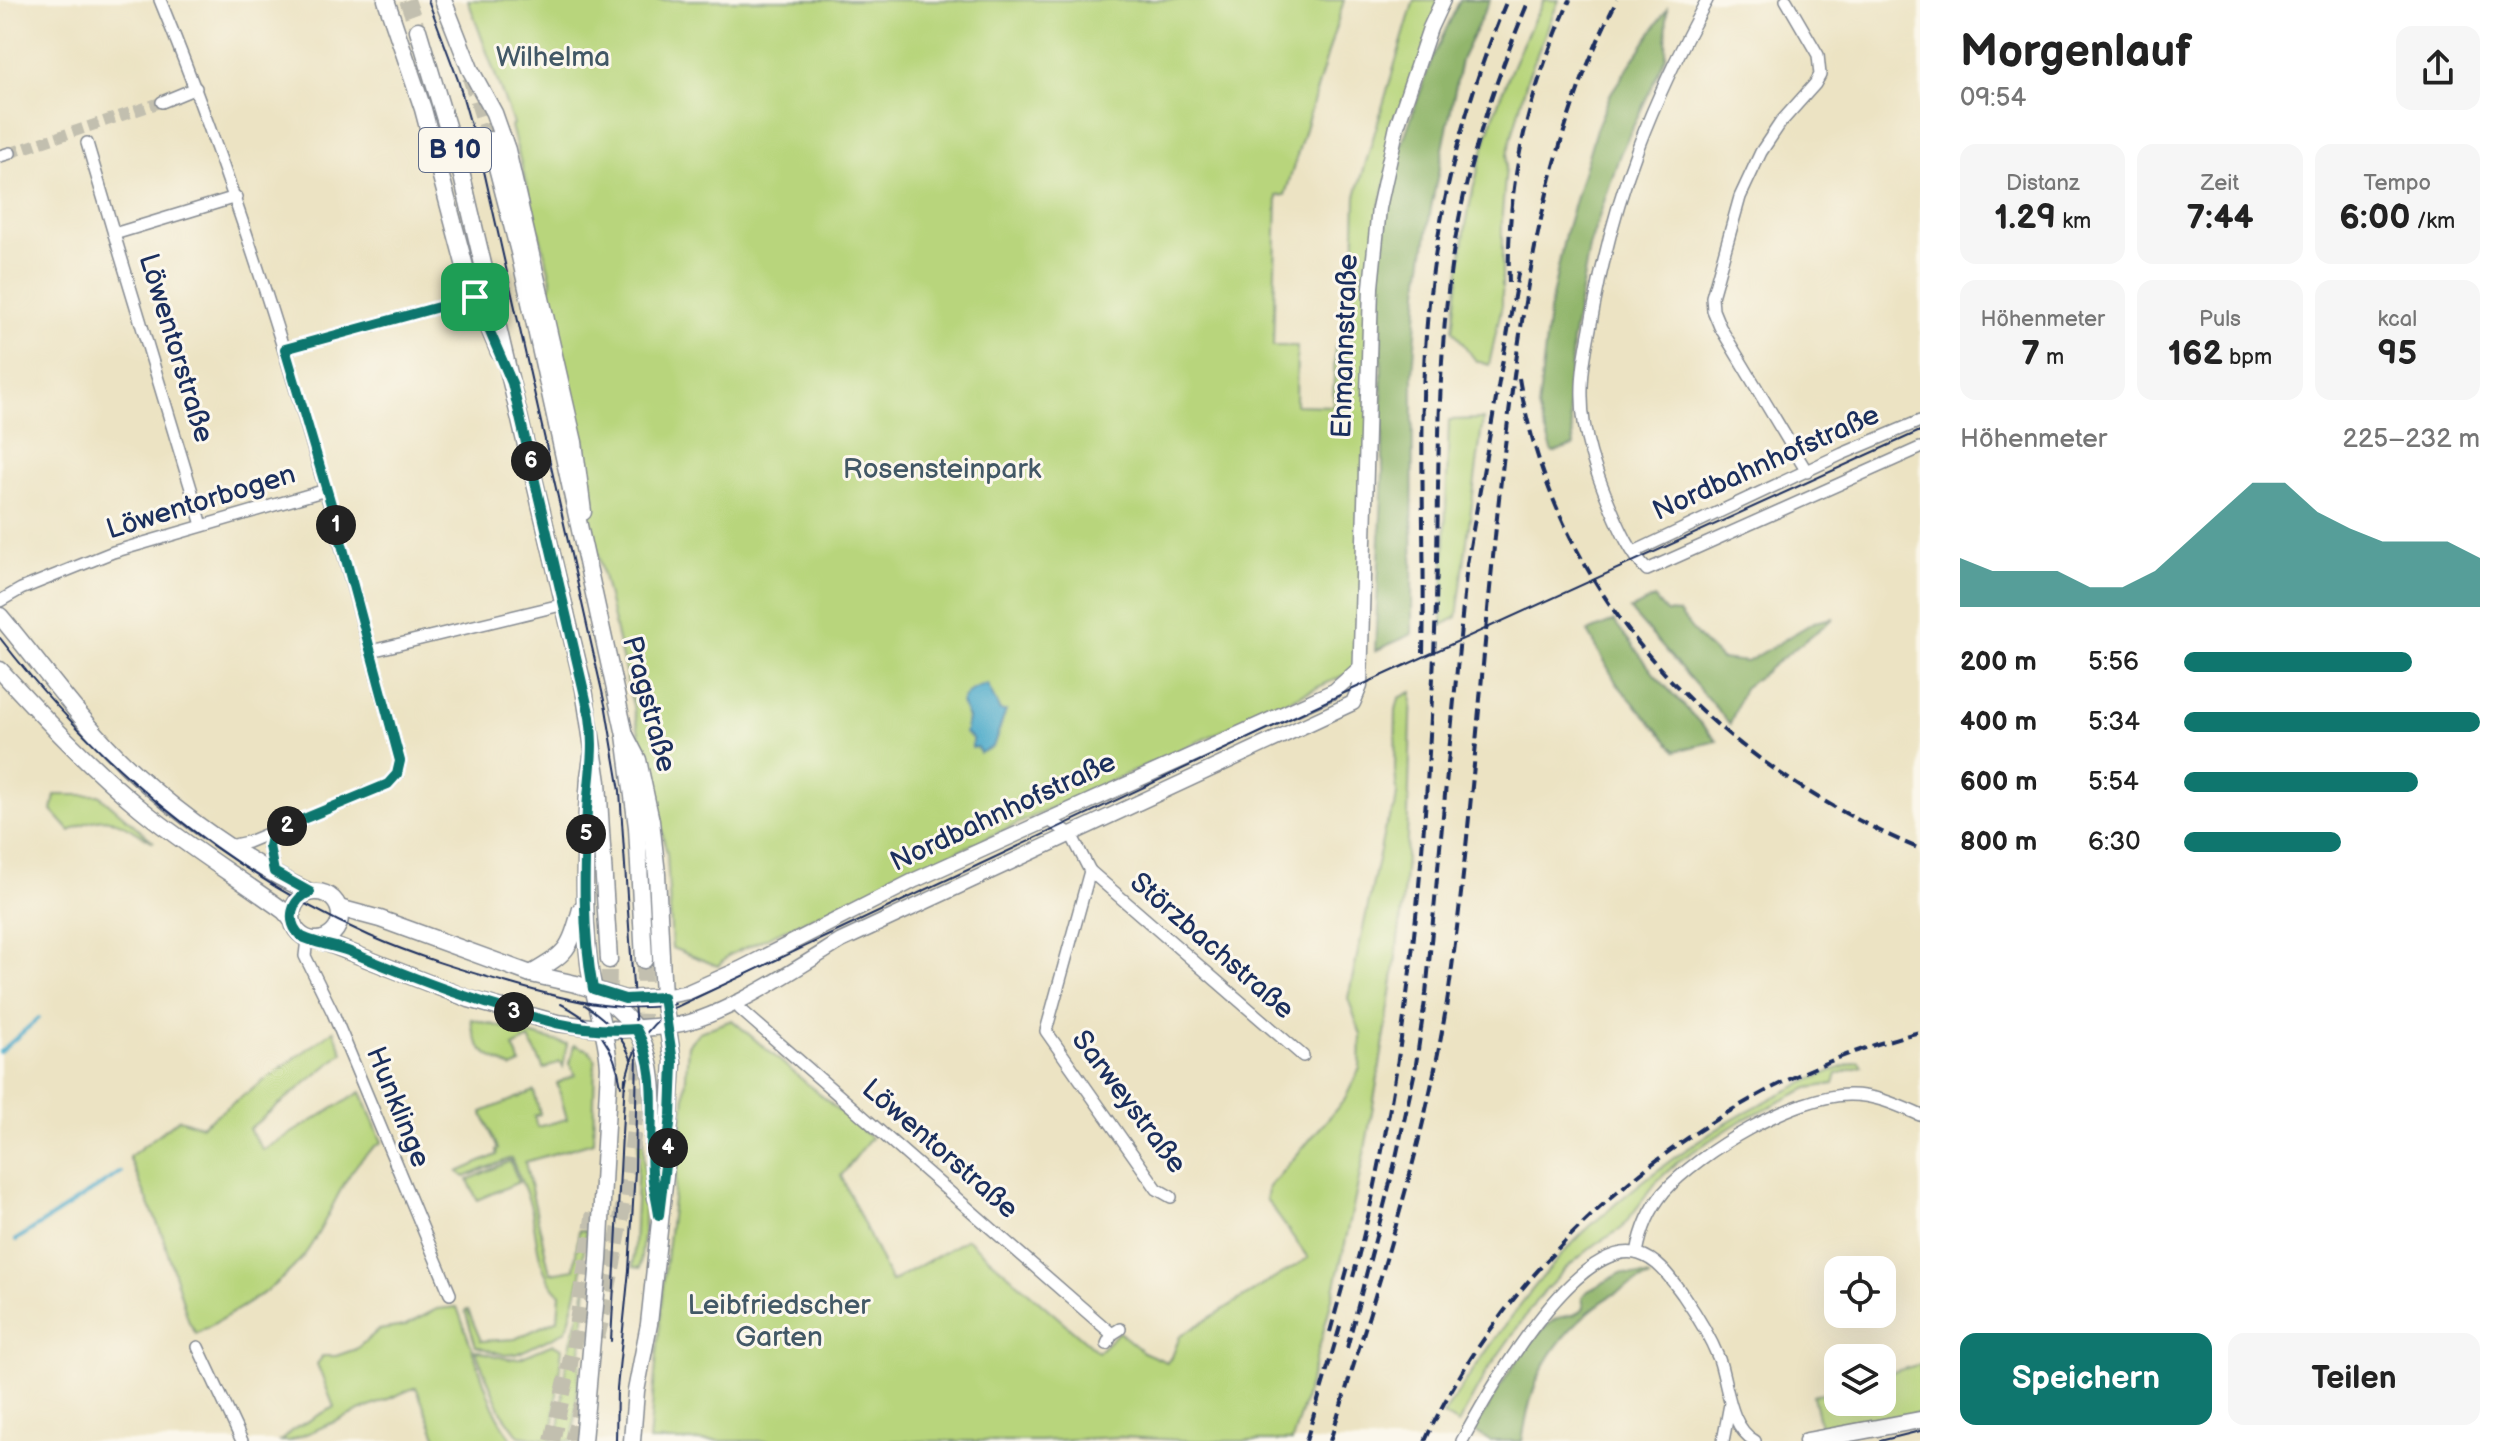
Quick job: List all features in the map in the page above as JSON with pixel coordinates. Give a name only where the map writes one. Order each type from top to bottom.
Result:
[{"type":"main road","name":"Pragstraße","points":[[386,0],[423,109],[475,297],[512,383],[565,604],[593,740],[602,827],[609,960]]},
{"type":"main road","name":"Pragstraße","points":[[443,0],[470,69],[500,128],[515,180],[574,442],[592,589],[625,735],[638,760],[651,821],[663,997],[673,1055],[672,1090],[649,1324],[636,1391],[632,1441]]},
{"type":"main road","name":"B 10","points":[[418,30],[458,163],[512,383]]},
{"type":"main road","name":"B 10","points":[[490,140],[519,252],[592,589]]},
{"type":"main road","points":[[0,616],[116,755],[185,814],[229,846],[274,872],[310,892],[328,894],[341,915],[337,928],[330,936],[313,940]]},
{"type":"main road","points":[[0,670],[69,743],[140,808],[284,911],[294,927],[313,940],[469,999],[557,1023],[604,1030],[667,1026]]},
{"type":"main road","name":"B 10","points":[[625,735],[637,827],[644,960]]},
{"type":"main road","name":"Pragstraße","points":[[583,1441],[608,1123],[608,1053],[588,960],[584,896],[593,740]]},
{"type":"main road","points":[[291,919],[294,905],[310,892]]},
{"type":"main road","points":[[531,974],[561,955],[572,942],[584,896]]},
{"type":"main road","points":[[339,908],[380,919],[531,974],[625,999],[663,997]]},
{"type":"main road","points":[[593,989],[631,1028],[647,1053],[651,1078],[652,1172],[659,1215]]},
{"type":"main road","points":[[608,1053],[663,997]]},
{"type":"main road","points":[[1807,1441],[1920,1420]]},
{"type":"street","points":[[160,0],[236,197],[326,490]]},
{"type":"street","name":"Ehmannstraße","points":[[1353,703],[1360,686],[1371,287],[1379,208],[1397,126],[1430,28],[1443,0]]},
{"type":"street","points":[[1634,552],[1605,493],[1587,441],[1582,396],[1584,364],[1607,244],[1632,158],[1658,95],[1707,0]]},
{"type":"street","points":[[1786,0],[1818,55],[1820,75],[1781,122],[1759,156],[1740,197],[1712,304],[1720,327],[1807,472]]},
{"type":"street","points":[[162,102],[196,88]]},
{"type":"street","points":[[87,143],[114,234]]},
{"type":"street","name":"Löwentorstraße","points":[[202,525],[114,234],[236,197]]},
{"type":"street","points":[[285,349],[475,297]]},
{"type":"street","name":"Nordbahnhofstraße","points":[[1920,421],[1634,552],[1647,570],[1920,448]]},
{"type":"street","name":"Löwentorbogen","points":[[0,601],[21,589],[113,552],[326,490],[400,761],[397,774],[388,784],[244,844],[229,846]]},
{"type":"street","points":[[371,651],[565,604]]},
{"type":"street","name":"Nordbahnhofstraße","points":[[663,997],[688,992],[740,969],[827,923],[1047,819],[1334,691],[1360,668]]},
{"type":"street","name":"Nordbahnhofstraße","points":[[667,1026],[695,1021],[790,973],[841,941],[1353,703]]},
{"type":"street","points":[[1047,819],[1071,834],[1090,871]]},
{"type":"street","points":[[272,832],[269,846],[274,872]]},
{"type":"street","name":"Störzbachstraße","points":[[1090,871],[1303,1056]]},
{"type":"street","name":"Sarweystraße","points":[[1090,871],[1046,1031],[1157,1189],[1171,1197]]},
{"type":"street","name":"Hunklinge","points":[[313,940],[304,948],[305,956],[333,1013],[450,1294]]},
{"type":"street","name":"Löwentorstraße","points":[[736,1001],[740,1009],[1113,1336]]},
{"type":"street","points":[[1637,1253],[1646,1220],[1665,1192],[1709,1155],[1760,1122],[1811,1099],[1850,1095],[1886,1100],[1920,1115]]},
{"type":"street","points":[[1462,1441],[1539,1320],[1575,1279],[1595,1262],[1618,1253],[1637,1253],[1654,1260],[1687,1302],[1719,1359],[1730,1400],[1746,1436],[1755,1441]]},
{"type":"street","points":[[198,1347],[242,1441]]},
{"type":"street","points":[[1723,1441],[1730,1400]]},
{"type":"green space","name":"Rosensteinpark","points":[[468,0],[1344,0],[1285,195],[1277,196],[1273,346],[1297,346],[1296,405],[1333,406],[1335,346],[1352,346],[1356,196],[1414,0],[1439,0],[1379,208],[1360,668],[729,955],[718,966],[672,948],[667,854],[589,511],[584,444],[548,292],[552,282],[511,126],[513,124]]},
{"type":"green space","points":[[1460,0],[1490,0],[1461,60],[1420,278],[1413,373],[1412,634],[1375,651],[1383,470],[1380,258],[1396,161],[1432,59]]},
{"type":"green space","points":[[1544,0],[1559,0],[1528,76],[1507,155],[1502,214],[1502,305],[1489,365],[1476,361],[1453,330],[1465,234],[1482,155],[1496,109],[1513,64]]},
{"type":"green space","points":[[1667,9],[1666,57],[1620,154],[1589,247],[1572,342],[1569,408],[1574,446],[1553,453],[1538,409],[1549,312],[1565,234],[1596,129],[1611,93]]},
{"type":"green space","points":[[1483,419],[1457,617],[1442,625],[1449,420]]},
{"type":"green space","points":[[1654,598],[1666,612],[1679,613],[1721,659],[1747,662],[1814,622],[1834,618],[1744,688],[1730,724],[1630,610]]},
{"type":"green space","points":[[1614,621],[1655,675],[1717,741],[1676,751],[1617,684],[1588,632]]},
{"type":"green space","name":"Leibfriedscher Garten","points":[[1412,692],[1404,889],[1383,1050],[1344,1247],[1292,1441],[1120,1437],[1040,1441],[649,1441],[688,1045],[699,1032],[732,1020],[871,1138],[841,1176],[891,1282],[967,1239],[1098,1352],[1119,1332],[1143,1352],[1167,1362],[1180,1336],[1308,1258],[1266,1199],[1269,1187],[1345,1099],[1360,1068],[1361,1035],[1348,998],[1385,827],[1395,808],[1396,710],[1399,698]]},
{"type":"green space","points":[[55,795],[99,795],[154,842],[121,824],[104,819],[70,831],[52,811]]},
{"type":"green space","points":[[471,1019],[567,1044],[563,1067],[560,1062],[544,1069],[529,1039],[513,1047],[521,1064],[512,1068],[488,1055],[478,1045]]},
{"type":"green space","points":[[334,1030],[343,1053],[249,1129],[263,1150],[361,1092],[382,1142],[356,1165],[312,1244],[291,1270],[252,1300],[196,1334],[189,1322],[162,1234],[129,1157],[179,1119],[201,1126]]},
{"type":"green space","points":[[574,1045],[589,1050],[595,1059],[593,1142],[525,1162],[550,1273],[574,1269],[579,1230],[586,1231],[581,1276],[564,1332],[517,1354],[505,1355],[476,1346],[465,1311],[468,1310],[481,1341],[515,1339],[558,1319],[560,1294],[543,1266],[530,1205],[511,1158],[465,1177],[458,1172],[497,1155],[498,1149],[482,1112],[534,1091],[540,1114],[534,1116],[537,1127],[567,1119],[557,1083],[575,1075],[570,1064]]},
{"type":"green space","points":[[1859,1061],[1862,1066],[1837,1074],[1834,1084],[1808,1088],[1742,1120],[1680,1160],[1658,1180],[1621,1229],[1566,1268],[1536,1301],[1487,1371],[1458,1424],[1443,1415],[1534,1287],[1576,1240],[1627,1194],[1688,1148],[1753,1108],[1787,1090]]},
{"type":"green space","points":[[639,1140],[644,1140],[644,1226],[640,1268],[633,1267]]},
{"type":"green space","points":[[510,1161],[519,1182],[477,1200],[468,1180]]},
{"type":"green space","points":[[1621,1273],[1650,1277],[1612,1295],[1564,1336],[1541,1372],[1533,1392],[1522,1441],[1490,1441],[1474,1431],[1508,1374],[1539,1334],[1555,1319],[1580,1312],[1584,1308],[1582,1297],[1586,1292]]},
{"type":"green space","points":[[587,1285],[573,1441],[558,1441],[566,1361]]},
{"type":"green space","points":[[457,1307],[493,1407],[512,1441],[438,1441],[416,1387],[290,1441],[280,1441],[297,1427],[334,1407],[317,1364],[323,1356],[336,1356],[356,1349],[379,1330],[404,1326],[437,1309]]},
{"type":"green space","points":[[553,1344],[562,1348],[552,1440],[519,1436],[501,1411],[475,1350],[508,1359],[520,1358]]},
{"type":"green space","points":[[1920,1364],[1920,1413],[1821,1430],[1813,1396],[1824,1392],[1824,1416],[1896,1416],[1896,1371]]},
{"type":"water","points":[[987,684],[1000,711],[1006,711],[993,747],[980,753],[977,747],[972,748],[972,738],[965,733],[968,718],[961,703],[968,693]]},
{"type":"waterway","points":[[0,1052],[39,1018]]},
{"type":"waterway","points":[[16,1240],[121,1172]]},
{"type":"tunnel","points":[[407,0],[418,30]]},
{"type":"tunnel","points":[[470,77],[490,140]]},
{"type":"tunnel","points":[[10,153],[162,102]]},
{"type":"tunnel","points":[[608,1035],[609,960]]},
{"type":"tunnel","points":[[597,1338],[617,1245],[637,1103],[644,960]]},
{"type":"tunnel","points":[[552,1441],[572,1354],[595,1205]]},
{"type":"tunnel","points":[[572,1441],[582,1404]]},
{"type":"tram line","points":[[428,0],[458,80],[484,171],[606,709],[620,791],[637,1046],[635,1170],[617,1388],[616,1441]]},
{"type":"tram line","points":[[625,1086],[640,1042],[672,1009],[1342,694],[1920,431]]},
{"type":"tram line","points":[[0,638],[78,728],[167,810],[215,847],[316,910],[421,956],[549,994],[612,1006],[675,1004]]},
{"type":"tram line","points":[[561,1004],[584,1018],[602,1037],[614,1059],[621,1086]]},
{"type":"tram line","points":[[585,1005],[614,1030],[632,1062]]},
{"type":"tram line","points":[[611,1341],[625,1078]]},
{"type":"tram line","points":[[1880,1441],[1920,1431]]},
{"type":"railway","points":[[1423,653],[1423,396],[1433,271],[1447,192],[1466,114],[1507,0]]},
{"type":"railway","points":[[1353,1277],[1388,1118],[1412,957],[1420,876],[1435,632],[1442,364],[1452,257],[1482,126],[1529,0]]},
{"type":"railway","points":[[1509,283],[1512,209],[1523,138],[1543,68],[1570,0]]},
{"type":"railway","points":[[1330,1441],[1401,1207],[1443,1028],[1468,831],[1500,489],[1515,366],[1533,258],[1544,205],[1574,102],[1617,0]]},
{"type":"railway","points":[[1347,1348],[1393,1171],[1415,1071],[1426,994],[1467,564],[1519,268]]},
{"type":"railway","points":[[1519,378],[1539,459],[1569,534],[1609,603],[1657,665],[1714,721],[1777,771],[1846,814],[1920,849]]},
{"type":"railway","points":[[1425,1441],[1464,1370],[1511,1302],[1566,1240],[1628,1183],[1696,1133],[1768,1090],[1843,1056],[1920,1032]]},
{"type":"railway","points":[[1330,1332],[1349,1263]]},
{"type":"railway","points":[[1306,1441],[1341,1323]]},
{"type":"route","points":[[475,297],[512,383],[590,717],[593,756],[589,777],[584,896],[593,989],[625,999],[663,997],[673,1062],[671,1116],[659,1215],[652,1172],[651,1078],[647,1053],[636,1029],[596,1029],[521,1014],[411,978],[345,949],[307,939],[299,934],[291,919],[298,899],[310,892],[274,872],[269,846],[272,832],[388,784],[397,774],[400,761],[333,511],[285,349],[475,297]]},
{"type":"park label","name":"Wilhelma","points":[[553,57]]}]
